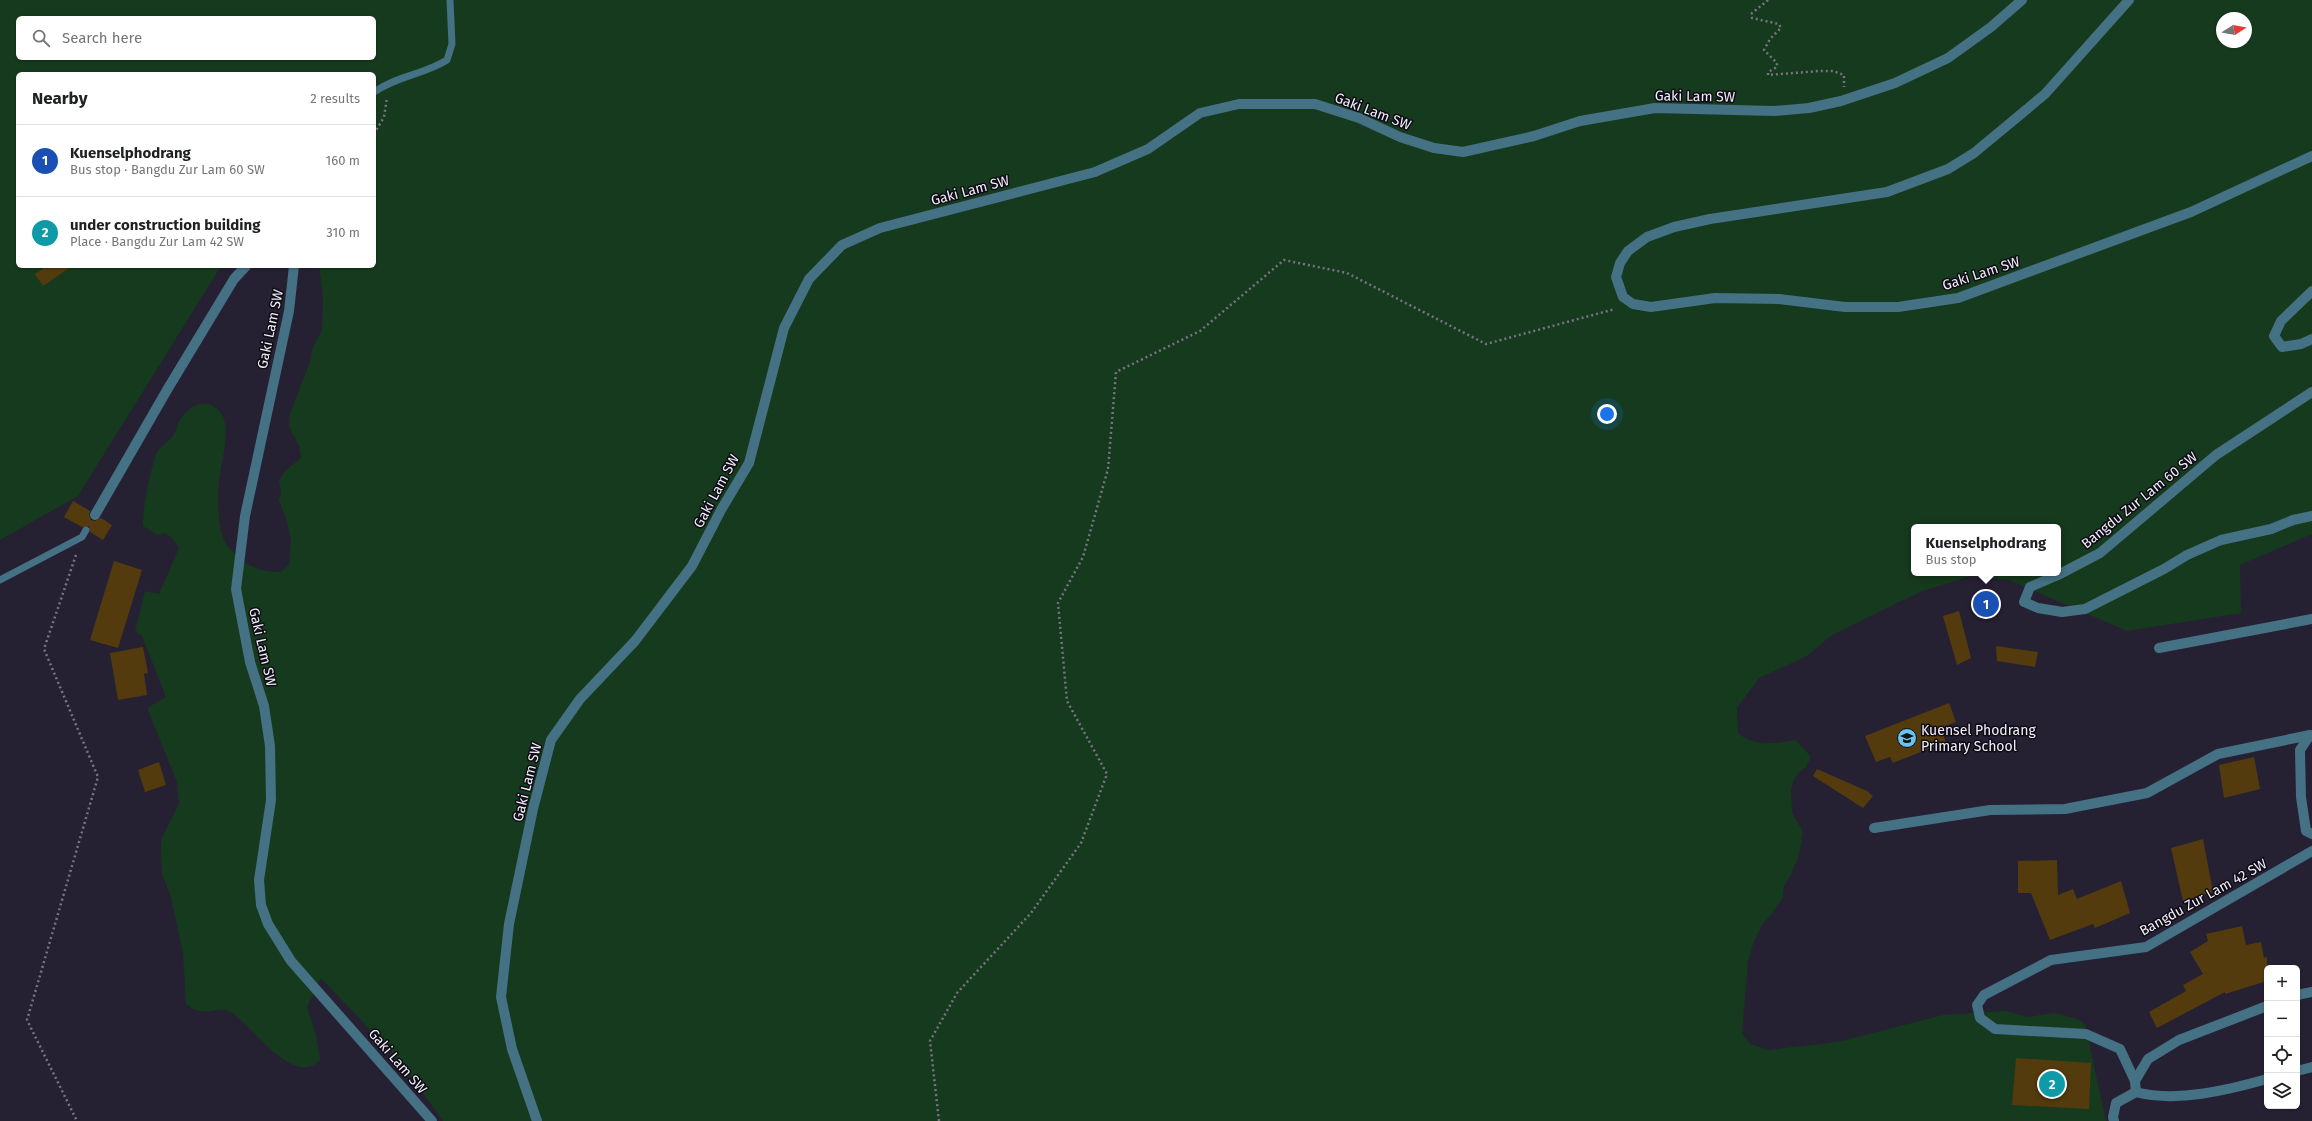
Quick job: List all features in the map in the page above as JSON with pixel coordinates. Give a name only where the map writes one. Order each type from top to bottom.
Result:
[{"type":"street","name":"Gaki Lam SW","points":[[537,1121],[512,1050],[501,997],[502,974],[512,909],[533,809],[551,740],[580,699],[635,641],[692,566],[721,510],[749,463],[784,328],[809,279],[842,245],[880,228],[1095,172],[1148,148],[1200,113],[1239,104],[1316,104],[1359,118],[1400,137],[1434,148],[1463,152],[1534,136],[1580,122],[1655,108],[1774,111],[1809,108],[1844,100],[1894,83],[1948,58],[1991,27],[2022,0]]},
{"type":"street","points":[[1633,304],[1623,297],[1616,277],[1620,263],[1628,251],[1647,237],[1674,227],[1710,219],[1887,192],[1948,169],[1974,153],[2046,94],[2129,0]]},
{"type":"street","name":"Gaki Lam SW","points":[[1633,304],[1651,306],[1715,298],[1779,299],[1845,307],[1898,307],[1958,298],[2191,212],[2312,156]]},
{"type":"street","points":[[95,514],[166,390],[234,279],[244,268]]},
{"type":"street","name":"Gaki Lam SW","points":[[294,268],[289,311],[245,516],[236,589],[250,662],[264,706],[270,746],[270,800],[259,880],[261,904],[268,924],[291,961],[432,1121]]},
{"type":"street","points":[[2312,292],[2280,321],[2274,336],[2282,347],[2301,344],[2312,339]]},
{"type":"street","name":"Bangdu Zur Lam 60 SW","points":[[2061,573],[2100,553],[2216,455],[2312,392]]},
{"type":"street","name":"Bangdu Zur Lam 60 SW","points":[[2055,576],[2030,586],[2024,602],[2038,608],[2062,612],[2085,609],[2164,569],[2187,555],[2221,540],[2271,529],[2293,520],[2312,516]]},
{"type":"street","points":[[2160,648],[2312,619]]},
{"type":"street","points":[[1874,828],[1990,810],[2065,809],[2147,793],[2218,754],[2311,735]]},
{"type":"street","points":[[2311,735],[2300,750],[2301,797],[2306,830],[2312,834]]},
{"type":"street","name":"Bangdu Zur Lam 42 SW","points":[[2136,1092],[2135,1081],[2120,1049],[2086,1034],[1995,1029],[1980,1018],[1977,1005],[1984,995],[2050,960],[2146,947],[2312,851]]},
{"type":"street","points":[[2300,994],[2312,992]]},
{"type":"street","points":[[2135,1081],[2148,1059],[2179,1040],[2264,1007]]},
{"type":"street","points":[[2300,1070],[2312,1067]]},
{"type":"street","points":[[2114,1121],[2113,1117],[2116,1103],[2136,1092],[2145,1095],[2186,1095],[2235,1088],[2264,1080]]},
{"type":"lane","points":[[376,91],[390,82],[434,68],[447,60],[452,44],[450,0]]},
{"type":"lane","points":[[0,580],[82,537],[86,530]]},
{"type":"path","points":[[1768,0],[1750,14],[1752,18],[1779,24],[1781,28],[1770,39],[1764,50],[1777,63],[1777,67],[1768,72],[1768,75],[1819,71],[1840,73],[1844,79],[1844,100]]},
{"type":"path","points":[[376,131],[384,117],[390,82]]},
{"type":"path","points":[[939,1121],[930,1041],[957,993],[1031,913],[1081,843],[1107,774],[1067,701],[1058,603],[1083,557],[1108,469],[1116,372],[1200,331],[1284,260],[1347,273],[1486,344],[1547,325],[1633,304]]},
{"type":"path","points":[[77,1121],[27,1020],[98,777],[44,649],[82,537]]},
{"type":"green space","points":[[0,0],[2312,0],[2312,534],[2240,565],[2241,613],[2127,631],[2009,580],[1971,576],[1922,591],[1832,635],[1807,656],[1759,678],[1737,708],[1738,733],[1745,738],[1759,743],[1796,740],[1811,757],[1806,767],[1798,773],[1793,781],[1791,791],[1792,812],[1803,832],[1799,855],[1790,877],[1784,886],[1783,897],[1771,915],[1763,923],[1754,941],[1748,962],[1742,1033],[1750,1044],[1768,1050],[1838,1042],[1943,1015],[2007,1011],[2027,1017],[2055,1013],[2077,1019],[2085,1024],[2106,1121],[443,1121],[398,1059],[321,978],[307,1007],[316,1035],[320,1060],[310,1067],[298,1066],[286,1061],[274,1052],[232,1013],[226,1010],[205,1012],[199,1011],[186,1004],[183,953],[170,894],[162,874],[161,851],[161,840],[179,804],[177,782],[147,708],[166,697],[142,636],[135,631],[145,591],[159,594],[179,548],[173,539],[165,533],[157,535],[143,526],[143,519],[147,489],[157,452],[175,433],[178,423],[185,413],[200,404],[210,405],[215,407],[224,418],[226,434],[219,481],[218,499],[222,536],[226,544],[241,560],[252,566],[263,570],[281,572],[289,564],[291,541],[287,521],[279,501],[281,491],[279,481],[284,472],[301,458],[299,446],[289,426],[290,414],[311,359],[312,349],[322,330],[323,297],[319,268],[376,268],[376,72],[16,72],[16,268],[220,268],[78,496],[0,540]]},
{"type":"building","points":[[44,268],[69,268],[43,286],[35,274]]},
{"type":"building","points":[[73,501],[90,511],[89,515],[91,520],[95,521],[101,518],[112,525],[103,540],[90,532],[89,526],[82,527],[64,517]]},
{"type":"building","points":[[114,561],[142,570],[118,648],[90,640]]},
{"type":"building","points":[[1959,611],[1971,658],[1957,665],[1943,616]]},
{"type":"building","points":[[1996,646],[2038,652],[2035,667],[1997,661]]},
{"type":"building","points":[[143,647],[148,673],[144,674],[147,695],[118,700],[110,653]]},
{"type":"building","points":[[1949,703],[1956,722],[1940,728],[1946,742],[1893,763],[1890,757],[1876,762],[1865,736]]},
{"type":"building","points":[[2254,757],[2260,789],[2224,798],[2219,765]]},
{"type":"building","points":[[159,762],[166,785],[145,792],[138,770]]},
{"type":"building","points":[[1817,769],[1867,791],[1873,796],[1863,808],[1813,776]]},
{"type":"building","points":[[2203,839],[2213,892],[2183,901],[2171,848]]},
{"type":"building","points":[[2057,860],[2058,895],[2073,889],[2077,899],[2121,881],[2130,913],[2095,928],[2093,924],[2050,940],[2031,893],[2018,893],[2018,861]]},
{"type":"building","points":[[2242,926],[2246,945],[2261,942],[2264,958],[2267,957],[2267,965],[2264,965],[2264,982],[2225,994],[2225,992],[2157,1028],[2149,1012],[2186,991],[2183,985],[2203,974],[2190,952],[2208,941],[2206,934]]},
{"type":"building","points":[[2016,1058],[2091,1063],[2089,1109],[2012,1105]]},
{"type":"place","name":"Kuenselphodrang","points":[[1986,604]]},
{"type":"place","name":"Kuensel Phodrang Primary School","points":[[1907,738]]},
{"type":"place","name":"under construction building","points":[[2052,1084]]}]
